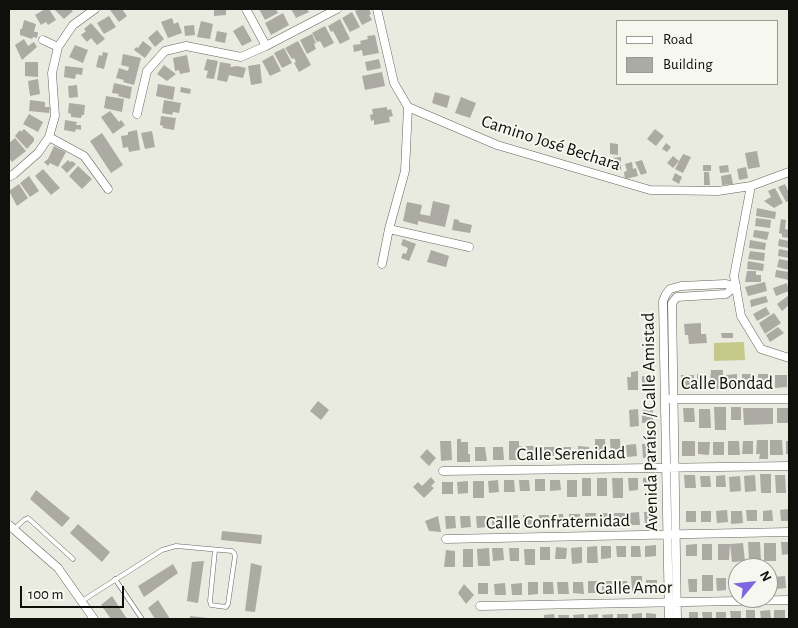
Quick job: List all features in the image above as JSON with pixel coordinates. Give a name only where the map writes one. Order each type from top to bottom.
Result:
[{"type":"street","points":[[9,177],[38,153],[49,137],[55,116],[52,73],[58,47],[73,25],[94,9]]},
{"type":"street","points":[[246,9],[266,46]]},
{"type":"street","points":[[317,9],[321,17]]},
{"type":"street","points":[[137,114],[147,71],[165,51],[186,46],[241,57],[337,9]]},
{"type":"street","points":[[378,9],[394,82],[408,107],[405,171],[389,229],[382,264]]},
{"type":"street","points":[[43,40],[58,47]]},
{"type":"street","name":"Camino José Bechara","points":[[408,107],[497,145],[650,190],[718,190],[751,186],[789,172]]},
{"type":"street","points":[[49,137],[84,156],[108,189]]},
{"type":"street","points":[[751,186],[734,276],[742,316],[761,349],[789,358]]},
{"type":"street","points":[[389,229],[468,247]]},
{"type":"street","name":"Avenida Paraíso / Calle Amistad","points":[[669,399],[663,301],[666,294],[670,289],[681,286],[726,284],[736,286]]},
{"type":"street","name":"Avenida Paraíso / Calle Amistad","points":[[677,619],[673,603],[667,535],[670,467],[669,399],[672,303],[677,297],[726,294],[736,286]]},
{"type":"street","points":[[670,289],[677,297]]},
{"type":"street","name":"Calle Bondad","points":[[669,399],[789,399]]},
{"type":"street","name":"Calle Serenidad","points":[[443,471],[789,466]]},
{"type":"street","name":"Avenida Paraíso / Calle Amistad","points":[[669,619],[673,603],[676,535],[670,467]]},
{"type":"street","points":[[12,527],[58,568],[94,619]]},
{"type":"street","name":"Calle Confraternidad","points":[[446,539],[789,532]]},
{"type":"street","name":"Calle Amor","points":[[480,606],[789,600]]},
{"type":"lane","points":[[12,527],[28,518],[73,559]]},
{"type":"lane","points":[[82,601],[115,579],[168,548],[176,546],[232,551],[235,556],[226,607],[212,605],[210,602],[215,550]]},
{"type":"lane","points":[[115,579],[142,619]]},
{"type":"green space","points":[[744,342],[745,360],[714,361],[714,343]]},
{"type":"building","points":[[45,9],[49,9],[56,20],[48,25],[46,22],[41,25],[35,15]]},
{"type":"building","points":[[54,9],[70,9],[73,11],[64,19]]},
{"type":"building","points":[[111,9],[122,9],[127,16],[119,22]]},
{"type":"building","points":[[214,9],[226,9],[226,15],[214,16]]},
{"type":"building","points":[[259,9],[276,9],[278,13],[265,20]]},
{"type":"building","points":[[291,9],[307,9],[309,12],[296,18]]},
{"type":"building","points":[[369,9],[371,14],[369,15],[372,20],[362,25],[355,11]]},
{"type":"building","points":[[352,12],[360,27],[350,32],[342,18]]},
{"type":"building","points":[[283,13],[289,25],[271,35],[265,23]]},
{"type":"building","points":[[109,16],[116,27],[104,34],[97,23]]},
{"type":"building","points":[[172,18],[174,24],[178,22],[182,33],[168,38],[161,22]]},
{"type":"building","points":[[340,19],[350,39],[340,44],[328,26]]},
{"type":"building","points":[[24,20],[36,24],[34,32],[38,32],[37,38],[33,37],[32,39],[20,35],[20,29],[22,29]]},
{"type":"building","points":[[201,21],[213,24],[210,39],[197,37]]},
{"type":"building","points":[[91,23],[105,39],[97,45],[91,38],[87,42],[81,35],[86,31],[84,29]]},
{"type":"building","points":[[194,25],[195,35],[185,36],[184,26]]},
{"type":"building","points":[[243,25],[252,41],[242,46],[233,31]]},
{"type":"building","points":[[325,26],[334,43],[324,48],[320,41],[317,42],[312,33]]},
{"type":"building","points":[[157,30],[164,39],[155,47],[148,38]]},
{"type":"building","points":[[217,31],[227,33],[225,43],[215,41]]},
{"type":"building","points":[[312,34],[316,43],[314,44],[316,49],[307,54],[300,40]]},
{"type":"building","points":[[375,35],[379,53],[363,56],[362,50],[354,52],[353,45],[361,44],[360,41],[368,39],[367,36]]},
{"type":"building","points":[[24,39],[28,46],[34,42],[37,47],[22,60],[15,45]]},
{"type":"building","points":[[143,41],[152,48],[145,58],[134,50]]},
{"type":"building","points":[[298,41],[311,65],[299,72],[294,63],[296,62],[294,58],[292,59],[285,48]]},
{"type":"building","points":[[75,45],[88,50],[83,63],[69,57]]},
{"type":"building","points":[[284,48],[292,63],[282,68],[274,53]]},
{"type":"building","points":[[103,52],[108,53],[104,69],[96,67],[99,55],[102,56]]},
{"type":"building","points":[[123,54],[141,58],[134,85],[116,78],[119,68],[128,71],[129,67],[121,65]]},
{"type":"building","points":[[187,55],[190,72],[180,74],[179,70],[175,71],[173,58]]},
{"type":"building","points":[[273,55],[281,71],[270,76],[262,61]]},
{"type":"building","points":[[207,59],[218,61],[214,79],[206,78],[208,71],[204,70]]},
{"type":"building","points":[[379,59],[381,68],[367,71],[365,62]]},
{"type":"building","points":[[25,62],[38,62],[38,77],[25,76]]},
{"type":"building","points":[[220,62],[231,64],[230,67],[246,68],[243,78],[229,75],[227,82],[217,80]]},
{"type":"building","points":[[260,64],[262,83],[251,85],[248,66]]},
{"type":"building","points":[[164,65],[176,74],[167,81],[157,74]]},
{"type":"building","points":[[65,66],[83,68],[82,75],[76,74],[75,79],[64,77]]},
{"type":"building","points":[[382,72],[385,86],[365,90],[362,76]]},
{"type":"building","points":[[38,79],[40,94],[30,96],[28,81]]},
{"type":"building","points":[[114,83],[132,87],[130,99],[112,93]]},
{"type":"building","points":[[158,84],[175,87],[173,100],[156,96]]},
{"type":"building","points":[[77,85],[78,97],[69,98],[68,86]]},
{"type":"building","points":[[181,87],[191,89],[190,94],[180,92]]},
{"type":"building","points":[[435,92],[450,96],[447,108],[432,103]]},
{"type":"building","points":[[106,96],[124,99],[122,112],[104,108]]},
{"type":"building","points":[[461,97],[476,103],[470,118],[455,113]]},
{"type":"building","points":[[30,100],[45,102],[45,107],[50,107],[49,113],[29,111]]},
{"type":"building","points":[[164,100],[181,103],[179,113],[173,112],[172,115],[162,113]]},
{"type":"building","points":[[69,103],[85,105],[84,115],[81,118],[71,117],[71,114],[68,113]]},
{"type":"building","points":[[387,107],[387,110],[391,109],[393,116],[389,117],[390,122],[374,125],[374,120],[371,121],[370,115],[373,114],[372,109]]},
{"type":"building","points":[[110,111],[119,122],[121,120],[125,125],[113,134],[101,117]]},
{"type":"building","points":[[29,114],[43,122],[38,132],[23,124]]},
{"type":"building","points":[[161,116],[176,118],[174,130],[163,128],[160,125]]},
{"type":"building","points":[[65,120],[77,122],[76,125],[81,125],[81,130],[76,129],[75,132],[64,130]]},
{"type":"building","points":[[24,129],[34,138],[34,141],[27,149],[15,136],[20,130],[21,132]]},
{"type":"building","points":[[655,129],[664,136],[656,146],[647,139]]},
{"type":"building","points":[[137,130],[140,150],[129,152],[128,147],[123,148],[121,136],[128,135],[128,132]]},
{"type":"building","points":[[152,131],[155,147],[145,149],[141,133]]},
{"type":"building","points":[[102,133],[123,165],[111,173],[90,141]]},
{"type":"building","points":[[544,137],[558,143],[555,149],[542,143]]},
{"type":"building","points":[[15,138],[26,151],[12,162],[9,158],[9,143]]},
{"type":"building","points":[[610,143],[618,144],[618,155],[610,154]]},
{"type":"building","points":[[666,143],[671,147],[667,152],[662,149]]},
{"type":"building","points":[[54,146],[66,152],[58,167],[50,163],[48,166],[44,162],[48,159]]},
{"type":"building","points":[[757,151],[760,167],[748,169],[745,153]]},
{"type":"building","points":[[683,154],[691,157],[683,173],[675,169]]},
{"type":"building","points":[[673,156],[679,161],[673,168],[667,163]]},
{"type":"building","points":[[621,157],[621,170],[612,170],[612,158]]},
{"type":"building","points":[[68,160],[76,164],[67,173],[61,167]]},
{"type":"building","points":[[642,160],[647,173],[641,175],[635,162]]},
{"type":"building","points":[[632,162],[633,169],[636,168],[638,176],[625,179],[624,172],[627,171],[625,164]]},
{"type":"building","points":[[703,165],[711,165],[711,171],[703,171]]},
{"type":"building","points":[[728,165],[729,172],[720,173],[719,166]]},
{"type":"building","points":[[78,166],[92,179],[82,189],[69,176]]},
{"type":"building","points":[[746,167],[748,178],[739,180],[737,169]]},
{"type":"building","points":[[43,169],[60,188],[51,195],[35,176]]},
{"type":"building","points":[[704,172],[709,172],[710,185],[704,185]]},
{"type":"building","points":[[675,173],[682,177],[679,184],[672,180]]},
{"type":"building","points":[[731,174],[733,184],[722,185],[721,176]]},
{"type":"building","points":[[29,176],[39,191],[30,197],[20,183]]},
{"type":"building","points":[[19,184],[28,198],[17,206],[9,191]]},
{"type":"building","points":[[785,184],[789,193],[789,201],[786,202],[778,187]]},
{"type":"building","points":[[775,188],[783,203],[774,208],[764,201],[771,197],[768,191]]},
{"type":"building","points":[[433,201],[450,205],[445,227],[418,221],[418,225],[403,221],[407,202],[422,205],[420,214],[430,216]]},
{"type":"building","points":[[757,208],[776,212],[775,219],[756,216]]},
{"type":"building","points":[[756,218],[771,220],[770,228],[755,226]]},
{"type":"building","points":[[454,219],[472,225],[470,233],[452,230]]},
{"type":"building","points":[[781,219],[786,220],[785,229],[789,230],[789,238],[782,237],[782,234],[779,233]]},
{"type":"building","points":[[754,230],[769,232],[767,240],[753,237]]},
{"type":"building","points":[[403,239],[416,244],[409,261],[401,258],[403,253],[406,254],[408,248],[401,245]]},
{"type":"building","points":[[779,239],[789,241],[789,248],[778,246]]},
{"type":"building","points":[[750,240],[766,243],[765,250],[749,248]]},
{"type":"building","points":[[779,249],[789,251],[789,258],[778,256]]},
{"type":"building","points":[[431,250],[449,256],[446,267],[427,262]]},
{"type":"building","points":[[750,251],[765,253],[764,261],[748,259]]},
{"type":"building","points":[[779,259],[789,261],[789,270],[777,267]]},
{"type":"building","points":[[748,261],[764,264],[763,271],[747,269]]},
{"type":"building","points":[[776,270],[789,272],[789,280],[775,277]]},
{"type":"building","points":[[747,271],[756,271],[756,275],[761,275],[761,282],[745,282]]},
{"type":"building","points":[[765,282],[767,291],[748,296],[745,287]]},
{"type":"building","points":[[787,283],[789,291],[776,296],[773,288]]},
{"type":"building","points":[[789,295],[789,305],[782,311],[777,304]]},
{"type":"building","points":[[766,296],[768,302],[751,307],[750,300]]},
{"type":"building","points":[[766,307],[770,314],[757,321],[753,314]]},
{"type":"building","points":[[774,313],[781,323],[765,334],[759,323]]},
{"type":"building","points":[[701,323],[701,334],[706,334],[707,343],[689,344],[688,335],[685,335],[684,324]]},
{"type":"building","points":[[778,327],[784,333],[770,342],[766,335]]},
{"type":"building","points":[[721,333],[733,333],[733,338],[722,338]]},
{"type":"building","points":[[711,370],[723,370],[723,389],[716,389],[716,384],[710,384]]},
{"type":"building","points":[[638,371],[638,390],[628,390],[627,377],[631,377],[631,372]]},
{"type":"building","points":[[697,374],[708,374],[708,387],[697,387]]},
{"type":"building","points":[[737,374],[737,388],[727,388],[726,375]]},
{"type":"building","points":[[742,374],[752,374],[752,389],[742,389]]},
{"type":"building","points":[[758,374],[770,374],[769,387],[758,387]]},
{"type":"building","points":[[681,375],[694,375],[694,388],[681,388]]},
{"type":"building","points":[[775,375],[787,375],[787,387],[775,388]]},
{"type":"building","points":[[642,376],[653,376],[653,389],[642,389]]},
{"type":"building","points":[[318,401],[329,410],[321,420],[310,411]]},
{"type":"building","points":[[714,407],[726,407],[726,430],[715,430]]},
{"type":"building","points":[[731,407],[741,407],[741,420],[731,420]]},
{"type":"building","points":[[683,408],[694,408],[695,422],[684,422]]},
{"type":"building","points":[[743,408],[773,408],[773,424],[744,425]]},
{"type":"building","points":[[777,408],[788,408],[788,423],[777,423]]},
{"type":"building","points":[[638,409],[639,426],[630,427],[629,410]]},
{"type":"building","points":[[699,409],[710,409],[711,428],[699,428]]},
{"type":"building","points":[[642,410],[653,410],[653,422],[642,423]]},
{"type":"building","points":[[457,439],[461,439],[461,442],[468,442],[470,462],[457,462]]},
{"type":"building","points":[[595,439],[605,439],[606,457],[595,457]]},
{"type":"building","points":[[610,439],[620,439],[621,458],[611,458]]},
{"type":"building","points":[[757,440],[768,440],[768,459],[759,459],[760,454],[756,454]]},
{"type":"building","points":[[770,440],[782,440],[783,455],[770,455]]},
{"type":"building","points":[[440,441],[451,441],[452,460],[441,461]]},
{"type":"building","points":[[509,441],[519,441],[519,446],[522,446],[522,450],[519,450],[518,453],[521,453],[521,456],[518,456],[518,460],[509,460]]},
{"type":"building","points":[[682,441],[695,441],[695,456],[682,456]]},
{"type":"building","points":[[728,441],[739,441],[740,455],[728,455]]},
{"type":"building","points":[[743,441],[753,441],[753,454],[742,454]]},
{"type":"building","points":[[786,441],[789,441],[789,454],[786,454]]},
{"type":"building","points":[[698,442],[710,442],[709,455],[698,454]]},
{"type":"building","points":[[713,442],[724,442],[724,455],[713,455]]},
{"type":"building","points":[[636,444],[637,456],[627,457],[626,445]]},
{"type":"building","points":[[642,444],[653,444],[653,457],[643,458]]},
{"type":"building","points":[[526,446],[537,446],[537,458],[527,458]]},
{"type":"building","points":[[578,446],[589,447],[589,458],[578,458]]},
{"type":"building","points":[[475,447],[485,447],[487,461],[475,461]]},
{"type":"building","points":[[493,447],[503,447],[504,460],[493,460]]},
{"type":"building","points":[[544,447],[554,447],[554,456],[544,457]]},
{"type":"building","points":[[561,447],[571,447],[571,457],[561,457]]},
{"type":"building","points":[[427,449],[436,458],[429,466],[420,457]]},
{"type":"building","points":[[760,474],[771,474],[771,493],[761,493]]},
{"type":"building","points":[[684,475],[695,475],[696,488],[685,488]]},
{"type":"building","points":[[725,475],[726,487],[716,487],[716,476]]},
{"type":"building","points":[[755,475],[756,491],[745,492],[744,476]]},
{"type":"building","points":[[775,475],[785,475],[786,493],[776,493]]},
{"type":"building","points":[[700,476],[710,476],[711,487],[701,487]]},
{"type":"building","points":[[740,476],[741,491],[730,492],[729,477]]},
{"type":"building","points":[[431,477],[435,482],[431,486],[434,488],[424,498],[413,487],[418,482],[422,486]]},
{"type":"building","points":[[654,477],[654,488],[643,488],[643,478]]},
{"type":"building","points":[[582,478],[591,478],[591,496],[582,496]]},
{"type":"building","points":[[597,478],[607,478],[607,496],[597,496]]},
{"type":"building","points":[[612,478],[623,478],[623,498],[613,498]]},
{"type":"building","points":[[628,478],[638,478],[638,490],[629,491]]},
{"type":"building","points":[[535,479],[545,479],[545,491],[535,491]]},
{"type":"building","points":[[498,480],[499,492],[489,493],[488,481]]},
{"type":"building","points":[[504,480],[514,480],[515,492],[504,492]]},
{"type":"building","points":[[519,480],[529,480],[530,491],[520,491]]},
{"type":"building","points":[[550,480],[560,480],[561,490],[550,491]]},
{"type":"building","points":[[567,480],[577,480],[577,497],[567,497]]},
{"type":"building","points":[[468,481],[468,493],[458,494],[457,482]]},
{"type":"building","points":[[473,481],[484,481],[484,498],[473,498]]},
{"type":"building","points":[[442,482],[453,482],[453,494],[442,494]]},
{"type":"building","points":[[36,490],[70,518],[62,527],[30,499]]},
{"type":"building","points":[[788,509],[789,521],[781,521],[780,510]]},
{"type":"building","points":[[727,510],[728,522],[717,523],[716,511]]},
{"type":"building","points":[[746,510],[757,510],[757,521],[747,521]]},
{"type":"building","points":[[772,510],[773,521],[763,521],[763,511]]},
{"type":"building","points":[[686,511],[696,511],[696,522],[686,522]]},
{"type":"building","points":[[701,511],[711,511],[711,522],[701,522]]},
{"type":"building","points":[[731,511],[742,511],[743,523],[731,524]]},
{"type":"building","points":[[639,512],[640,525],[629,525],[628,513]]},
{"type":"building","points":[[644,512],[655,512],[656,523],[645,525]]},
{"type":"building","points":[[585,513],[596,513],[596,525],[585,526]]},
{"type":"building","points":[[599,513],[610,513],[611,525],[599,526]]},
{"type":"building","points":[[614,513],[625,513],[626,525],[615,525]]},
{"type":"building","points":[[553,514],[563,514],[564,526],[554,526]]},
{"type":"building","points":[[569,514],[580,514],[581,526],[569,526]]},
{"type":"building","points":[[507,515],[518,515],[518,527],[508,527]]},
{"type":"building","points":[[523,515],[533,515],[533,526],[523,526]]},
{"type":"building","points":[[539,515],[549,515],[550,525],[539,526]]},
{"type":"building","points":[[438,516],[441,532],[429,531],[425,521]]},
{"type":"building","points":[[445,516],[455,516],[456,528],[446,529]]},
{"type":"building","points":[[460,516],[470,516],[471,527],[461,528]]},
{"type":"building","points":[[476,516],[486,516],[487,527],[477,528]]},
{"type":"building","points":[[492,516],[503,516],[503,527],[492,527]]},
{"type":"building","points":[[78,524],[110,552],[102,562],[70,533]]},
{"type":"building","points":[[222,531],[262,535],[261,544],[221,540]]},
{"type":"building","points":[[748,542],[760,542],[761,558],[749,558]]},
{"type":"building","points":[[781,542],[789,542],[789,554],[782,555]]},
{"type":"building","points":[[743,543],[745,558],[732,558],[730,544]]},
{"type":"building","points":[[764,543],[776,543],[776,558],[764,558]]},
{"type":"building","points":[[697,544],[697,556],[686,556],[686,545]]},
{"type":"building","points":[[702,544],[712,544],[712,560],[702,560]]},
{"type":"building","points":[[718,544],[730,544],[728,560],[718,560]]},
{"type":"building","points":[[656,545],[656,556],[645,557],[645,546]]},
{"type":"building","points":[[597,546],[598,563],[587,563],[587,547]]},
{"type":"building","points":[[601,546],[611,546],[611,558],[601,559]]},
{"type":"building","points":[[616,546],[626,546],[626,557],[617,557]]},
{"type":"building","points":[[631,546],[640,546],[641,557],[631,557]]},
{"type":"building","points":[[540,547],[550,547],[550,560],[540,560]]},
{"type":"building","points":[[556,547],[567,548],[566,559],[555,559]]},
{"type":"building","points":[[582,547],[582,563],[572,564],[571,548]]},
{"type":"building","points":[[489,548],[490,566],[478,566],[477,549]]},
{"type":"building","points":[[492,548],[503,548],[504,560],[493,561]]},
{"type":"building","points":[[509,548],[519,548],[519,561],[510,561]]},
{"type":"building","points":[[463,549],[473,549],[473,567],[463,567]]},
{"type":"building","points":[[524,549],[535,549],[535,565],[525,565]]},
{"type":"building","points":[[446,550],[455,551],[455,567],[444,567]]},
{"type":"building","points":[[204,561],[198,603],[187,601],[192,562]]},
{"type":"building","points":[[251,563],[262,566],[255,612],[245,611]]},
{"type":"building","points":[[173,564],[178,573],[144,597],[138,586]]},
{"type":"building","points":[[702,575],[713,575],[713,591],[702,591]]},
{"type":"building","points":[[631,576],[642,576],[642,592],[632,592]]},
{"type":"building","points":[[785,576],[786,588],[778,589],[778,577]]},
{"type":"building","points":[[716,578],[726,578],[726,590],[717,591]]},
{"type":"building","points":[[688,579],[697,579],[697,592],[689,592]]},
{"type":"building","points":[[646,580],[657,580],[657,591],[647,592]]},
{"type":"building","points":[[588,581],[599,581],[599,593],[588,593]]},
{"type":"building","points":[[602,581],[612,581],[613,592],[602,592]]},
{"type":"building","points":[[616,581],[627,581],[628,591],[617,592]]},
{"type":"building","points":[[528,582],[538,582],[538,594],[528,595]]},
{"type":"building","points":[[543,582],[553,582],[554,594],[543,594]]},
{"type":"building","points":[[557,582],[568,582],[569,594],[558,594]]},
{"type":"building","points":[[573,582],[583,582],[584,594],[573,593]]},
{"type":"building","points":[[478,583],[488,583],[488,594],[478,594]]},
{"type":"building","points":[[505,583],[506,595],[495,595],[494,584]]},
{"type":"building","points":[[522,583],[522,595],[512,595],[511,584]]},
{"type":"building","points":[[464,584],[474,595],[466,604],[458,593]]},
{"type":"building","points":[[112,596],[127,619],[111,619],[101,605]]},
{"type":"building","points":[[158,600],[170,619],[155,619],[148,608]]},
{"type":"building","points":[[746,610],[755,610],[755,619],[746,619]]},
{"type":"building","points":[[770,610],[771,619],[761,619],[760,611]]},
{"type":"building","points":[[774,610],[785,610],[785,619],[774,619]]},
{"type":"building","points":[[730,611],[741,611],[741,619],[731,619]]},
{"type":"building","points":[[689,612],[698,612],[698,619],[689,619]]},
{"type":"building","points":[[702,612],[712,612],[712,619],[703,619]]},
{"type":"building","points":[[716,612],[726,612],[726,619],[716,619]]},
{"type":"building","points":[[642,613],[642,619],[632,619],[632,614]]},
{"type":"building","points":[[646,613],[656,614],[656,619],[646,619]]},
{"type":"building","points":[[554,614],[555,619],[544,619],[544,615]]},
{"type":"building","points":[[584,614],[584,619],[574,619],[573,615]]},
{"type":"building","points":[[598,614],[598,619],[588,619],[588,615]]},
{"type":"building","points":[[613,614],[613,619],[603,619],[602,615]]},
{"type":"building","points":[[617,614],[628,614],[628,619],[617,619]]},
{"type":"building","points":[[558,615],[569,615],[569,619],[559,619]]},
{"type":"building","points":[[190,616],[208,618],[208,619],[190,619]]}]
